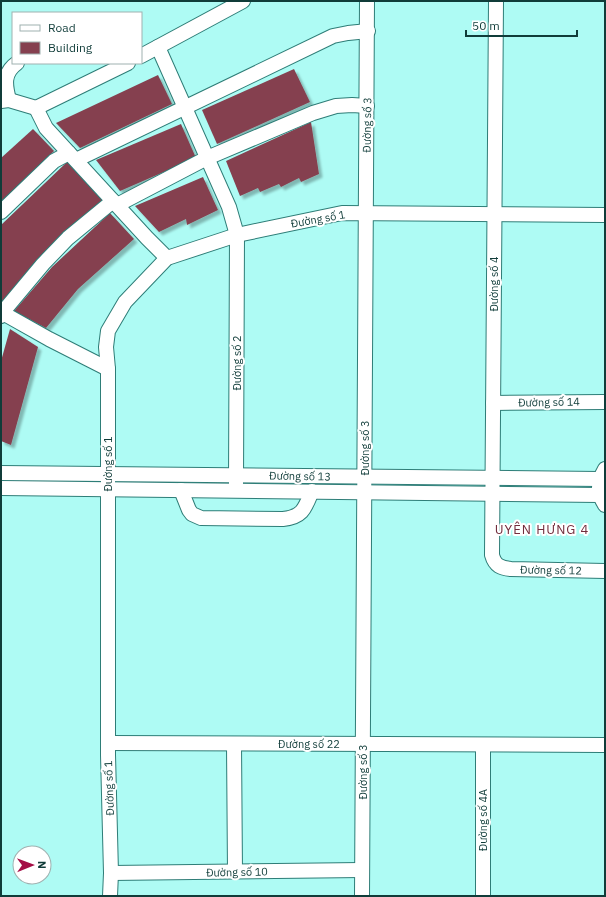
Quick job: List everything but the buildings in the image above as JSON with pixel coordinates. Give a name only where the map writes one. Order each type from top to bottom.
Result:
[{"type":"street","points":[[142,55],[243,1]]},
{"type":"street","name":"Đường số 3","points":[[362,896],[367,1]]},
{"type":"street","name":"Đường số 4","points":[[496,1],[492,555],[498,566]]},
{"type":"street","points":[[1,212],[54,161],[72,157],[186,108],[334,36],[368,31]]},
{"type":"street","name":"Đường số 2","points":[[158,47],[229,207],[237,235],[236,491]]},
{"type":"street","points":[[16,64],[8,71],[6,77],[5,101],[36,108],[126,64]]},
{"type":"street","points":[[108,369],[1,313],[63,243],[115,203],[207,158],[313,113],[336,106],[367,106]]},
{"type":"street","points":[[36,108],[46,128],[167,258]]},
{"type":"street","name":"Đường số 1","points":[[110,896],[111,873],[108,742],[108,369],[106,347],[108,331],[125,302],[167,258],[237,235],[342,213],[605,215]]},
{"type":"street","name":"Đường số 14","points":[[494,403],[605,402]]},
{"type":"street","name":"Đường số 13","points":[[1,473],[493,478],[602,474]]},
{"type":"street","points":[[602,474],[602,500]]},
{"type":"street","name":"Đường số 13","points":[[1,488],[493,494],[602,500]]},
{"type":"street","points":[[181,490],[189,510],[192,514],[201,518],[294,518],[304,509],[312,492]]},
{"type":"street","name":"Đường số 12","points":[[498,566],[511,570],[605,571]]},
{"type":"street","name":"Đường số 22","points":[[108,742],[234,744],[605,745]]},
{"type":"street","points":[[234,744],[235,872]]},
{"type":"street","name":"Đường số 4A","points":[[483,744],[483,896]]},
{"type":"street","name":"Đường số 10","points":[[111,873],[362,870]]},
{"type":"district","name":"UYÊN HƯNG 4","points":[[542,529]]}]
